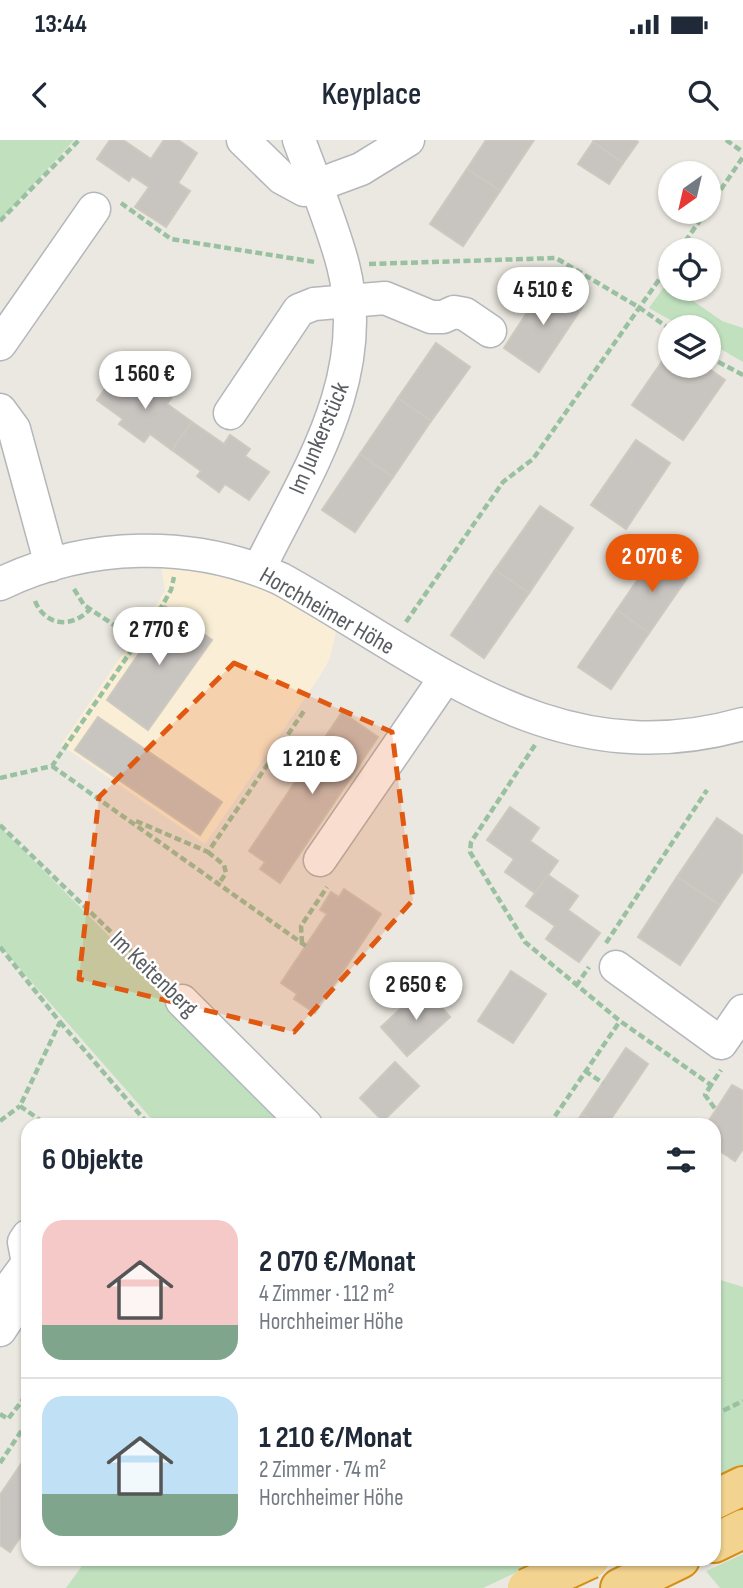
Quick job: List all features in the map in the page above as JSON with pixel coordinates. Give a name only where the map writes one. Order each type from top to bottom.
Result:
[{"type":"highway","points":[[721,1497],[743,1486]]},
{"type":"highway","points":[[721,1540],[743,1529]]},
{"type":"highway","points":[[527,1588],[575,1566]]},
{"type":"highway","points":[[621,1588],[666,1566]]},
{"type":"street","points":[[243,140],[294,187],[304,190],[361,169],[408,140]]},
{"type":"street","name":"Im Junkerstück","points":[[259,569],[336,410],[351,347],[349,299],[343,265],[299,140]]},
{"type":"street","points":[[0,344],[94,209]]},
{"type":"street","points":[[230,413],[299,310],[314,303],[385,298],[431,317],[443,317],[454,312],[465,313],[490,331]]},
{"type":"street","points":[[0,410],[14,429],[51,565]]},
{"type":"street","name":"Horchheimer Höhe","points":[[0,584],[51,565],[115,551],[152,550],[216,557],[259,569],[293,586],[445,678],[529,716],[598,733],[671,735],[742,727]]},
{"type":"street","points":[[320,860],[445,678]]},
{"type":"street","points":[[601,962],[721,1043],[743,1011]]},
{"type":"street","name":"Im Keitenberg","points":[[182,1001],[299,1118]]},
{"type":"street","points":[[0,1330],[15,1307],[11,1286],[21,1272]]},
{"type":"path","points":[[0,221],[79,140]]},
{"type":"path","points":[[721,188],[743,154],[726,140]]},
{"type":"path","points":[[94,209],[102,197],[109,195],[171,239],[343,265],[556,258],[658,320]]},
{"type":"path","points":[[389,646],[503,482],[533,459],[658,281]]},
{"type":"path","points":[[721,363],[743,375]]},
{"type":"path","points":[[0,778],[52,766],[162,606],[173,586],[174,576]]},
{"type":"path","points":[[74,589],[78,598],[90,609],[139,643]]},
{"type":"path","points":[[35,601],[42,615],[55,622],[72,621],[90,609]]},
{"type":"path","points":[[208,852],[304,711]]},
{"type":"path","points":[[536,744],[471,842],[470,852],[525,942],[620,1021],[711,1085]]},
{"type":"path","points":[[52,766],[304,944],[301,926],[334,874],[334,870],[320,860]]},
{"type":"path","points":[[576,986],[601,962],[707,790]]},
{"type":"path","points":[[129,818],[208,852],[224,865],[226,873],[218,885]]},
{"type":"path","name":"Im Keitenberg","points":[[0,825],[182,1001]]},
{"type":"path","points":[[0,947],[143,1118]]},
{"type":"path","points":[[554,1118],[620,1021]]},
{"type":"path","points":[[0,1121],[20,1106],[60,1022]]},
{"type":"path","points":[[716,1110],[705,1095],[724,1064]]},
{"type":"path","points":[[585,1071],[603,1083]]},
{"type":"path","points":[[20,1106],[37,1118]]},
{"type":"path","points":[[721,1412],[743,1401]]},
{"type":"path","points":[[0,1414],[8,1419],[21,1402]]},
{"type":"path","points":[[0,1463],[21,1432]]},
{"type":"highlighted area","points":[[234,663],[392,732],[413,900],[294,1032],[79,979],[99,797]]},
{"type":"shaded area","points":[[161,564],[253,581],[337,627],[330,658],[320,676],[205,844],[61,745],[165,591]]},
{"type":"green space","points":[[0,140],[74,140],[0,221]]},
{"type":"green space","points":[[658,296],[658,301],[693,301],[713,315],[662,315],[649,308]]},
{"type":"green space","points":[[721,320],[743,328],[743,362],[721,349]]},
{"type":"green space","points":[[0,827],[291,1118],[151,1118],[0,946]]},
{"type":"green space","points":[[721,1280],[743,1287],[743,1465],[721,1475]]},
{"type":"green space","points":[[743,1554],[743,1588],[720,1588],[706,1571]]},
{"type":"green space","points":[[82,1566],[530,1566],[483,1588],[66,1588]]},
{"type":"building","points":[[110,140],[123,140],[151,159],[164,140],[178,140],[197,153],[178,183],[190,191],[166,227],[135,207],[149,187],[132,176],[129,181],[97,159]]},
{"type":"building","points":[[486,140],[534,140],[500,191],[467,169]]},
{"type":"building","points":[[593,142],[638,142],[623,163]]},
{"type":"building","points":[[593,142],[623,163],[609,184],[578,164]]},
{"type":"building","points":[[467,169],[500,191],[463,246],[430,224]]},
{"type":"building","points":[[547,282],[583,306],[539,372],[504,348]]},
{"type":"building","points":[[436,343],[470,367],[431,421],[398,398]]},
{"type":"building","points":[[658,367],[658,378],[721,377],[725,380],[683,440],[632,405]]},
{"type":"building","points":[[117,372],[148,394],[155,385],[172,397],[167,404],[192,422],[172,450],[150,434],[144,442],[119,424],[123,419],[97,400]]},
{"type":"building","points":[[398,398],[431,421],[393,477],[360,454]]},
{"type":"building","points":[[192,422],[224,444],[230,435],[250,449],[245,456],[269,472],[249,500],[225,484],[219,492],[197,476],[201,471],[172,450]]},
{"type":"building","points":[[636,440],[670,463],[626,529],[591,505]]},
{"type":"building","points":[[360,454],[393,477],[355,532],[322,510]]},
{"type":"building","points":[[540,506],[573,528],[529,593],[495,570]]},
{"type":"building","points":[[654,556],[687,578],[649,633],[617,610]]},
{"type":"building","points":[[495,570],[529,593],[484,658],[451,635]]},
{"type":"building","points":[[165,606],[212,640],[148,730],[107,700],[140,652],[135,648]]},
{"type":"building","points":[[617,610],[649,633],[611,689],[578,667]]},
{"type":"building","points":[[342,712],[378,737],[280,883],[260,869],[265,862],[249,851]]},
{"type":"building","points":[[98,717],[222,802],[200,835],[75,750]]},
{"type":"building","points":[[510,807],[539,828],[530,841],[558,861],[535,893],[505,872],[514,859],[487,840]]},
{"type":"building","points":[[717,818],[743,836],[743,871],[720,905],[677,877]]},
{"type":"building","points":[[548,875],[578,896],[568,910],[600,933],[579,962],[546,939],[555,926],[526,906]]},
{"type":"building","points":[[677,877],[720,905],[680,965],[638,937]]},
{"type":"building","points":[[344,889],[381,914],[315,1013],[294,999],[297,994],[281,983],[327,914],[320,910],[331,892],[339,897]]},
{"type":"building","points":[[511,971],[546,994],[513,1043],[478,1021]]},
{"type":"building","points":[[424,987],[450,1017],[407,1056],[381,1027]]},
{"type":"building","points":[[626,1048],[648,1064],[612,1118],[588,1118],[582,1114]]},
{"type":"building","points":[[395,1062],[419,1086],[386,1118],[380,1118],[360,1098]]},
{"type":"building","points":[[732,1085],[743,1091],[743,1149],[735,1161],[721,1152],[721,1118],[711,1118]]},
{"type":"building","points":[[21,1464],[21,1536],[10,1552],[0,1545],[0,1495]]}]
